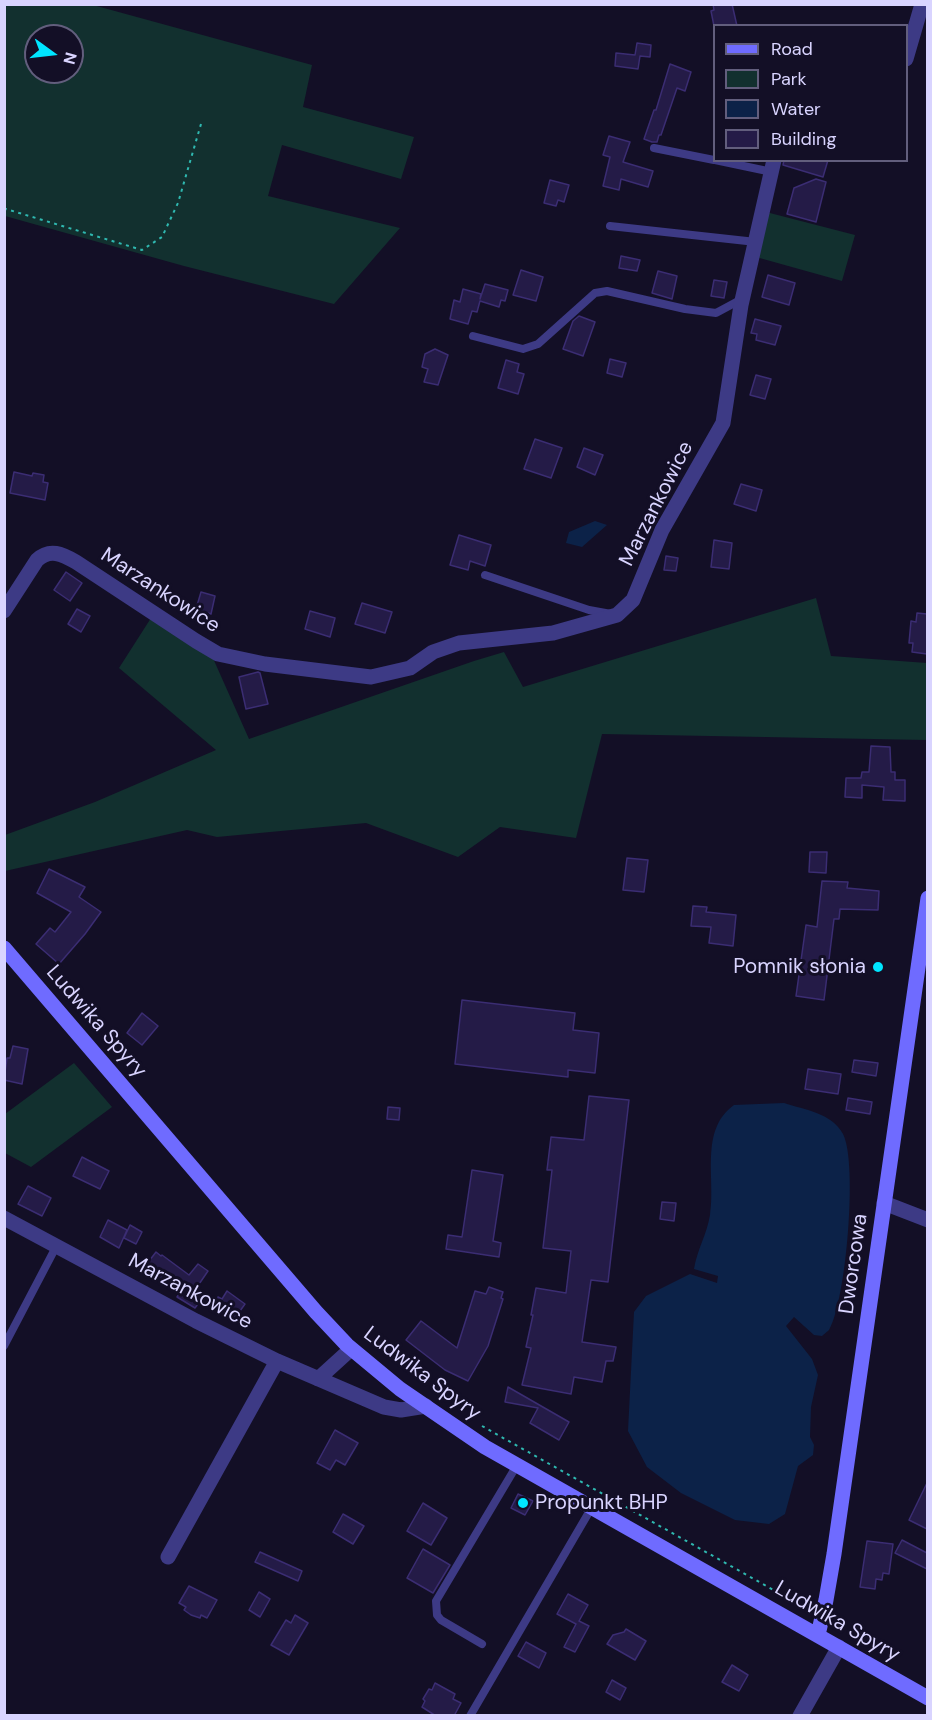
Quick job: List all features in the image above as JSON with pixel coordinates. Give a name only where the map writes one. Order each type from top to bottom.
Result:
[{"type":"main road","name":"Dworcowa","points":[[818,1635],[831,1574],[927,898]]},
{"type":"main road","name":"Ludwika Spyry","points":[[4,948],[316,1312],[351,1349],[400,1389],[485,1447],[927,1698]]},
{"type":"street","points":[[908,52],[922,4]]},
{"type":"street","name":"Marzankowice","points":[[4,611],[37,560],[43,554],[56,553],[76,561],[218,654],[265,664],[371,677],[410,668],[433,652],[459,643],[553,633],[617,615],[633,600],[662,530],[723,423],[742,298],[773,166]]},
{"type":"street","points":[[884,1203],[927,1220]]},
{"type":"street","name":"Marzankowice","points":[[4,1218],[196,1321],[278,1361],[384,1407],[401,1410],[426,1406]]},
{"type":"street","points":[[318,1378],[351,1349]]},
{"type":"street","points":[[168,1557],[278,1361]]},
{"type":"street","points":[[800,1716],[838,1647]]},
{"type":"lane","points":[[654,148],[713,160]]},
{"type":"lane","points":[[734,162],[773,166]]},
{"type":"lane","points":[[610,226],[756,243]]},
{"type":"lane","points":[[473,336],[523,349],[538,344],[595,293],[607,291],[685,309],[716,313],[742,298]]},
{"type":"lane","points":[[485,575],[589,610],[617,615]]},
{"type":"lane","points":[[4,1346],[57,1245]]},
{"type":"lane","points":[[482,1644],[441,1620],[437,1616],[436,1601],[517,1465]]},
{"type":"lane","points":[[470,1716],[592,1507]]},
{"type":"path","points":[[5,209],[142,250],[162,237],[178,203],[201,124]]},
{"type":"path","points":[[480,1424],[809,1610]]},
{"type":"green space","points":[[5,4],[93,5],[312,65],[303,107],[414,137],[401,179],[282,145],[268,196],[400,228],[334,304],[184,266],[5,216]]},
{"type":"green space","points":[[766,212],[855,235],[842,281],[756,257]]},
{"type":"green space","points":[[816,598],[831,656],[927,663],[927,740],[602,734],[576,838],[500,827],[458,857],[366,823],[217,837],[187,830],[5,871],[5,835],[95,802],[216,750],[119,668],[151,618],[212,656],[249,739],[504,652],[523,687]]},
{"type":"green space","points":[[74,1063],[112,1107],[31,1167],[5,1153],[5,1114]]},
{"type":"water","points":[[595,521],[607,525],[582,547],[566,543],[569,532]]},
{"type":"water","points":[[784,1103],[825,1117],[832,1121],[843,1134],[850,1173],[850,1201],[845,1263],[835,1315],[829,1330],[822,1336],[814,1335],[794,1317],[786,1326],[812,1359],[818,1375],[811,1407],[810,1437],[814,1445],[813,1455],[798,1466],[785,1514],[769,1524],[735,1520],[681,1493],[647,1467],[628,1431],[634,1312],[646,1296],[690,1274],[717,1283],[718,1276],[694,1269],[710,1215],[711,1156],[716,1128],[723,1115],[734,1105]]},
{"type":"building","points":[[713,4],[732,4],[737,24],[714,24],[711,11],[714,10]]},
{"type":"building","points":[[637,43],[651,45],[650,57],[640,56],[638,69],[615,66],[616,53],[635,55]]},
{"type":"building","points":[[670,64],[691,72],[685,91],[677,88],[661,135],[657,142],[652,142],[644,139],[654,110],[656,110]]},
{"type":"building","points":[[609,136],[630,142],[623,162],[653,171],[648,187],[621,179],[619,190],[603,186],[610,157],[603,155]]},
{"type":"building","points":[[784,162],[827,162],[823,177],[783,165]]},
{"type":"building","points":[[816,179],[826,182],[816,222],[787,214],[794,188]]},
{"type":"building","points":[[550,180],[569,185],[564,202],[558,200],[556,206],[544,203]]},
{"type":"building","points":[[621,256],[640,260],[637,271],[619,268]]},
{"type":"building","points":[[521,270],[543,277],[536,301],[513,295]]},
{"type":"building","points":[[658,271],[677,276],[672,299],[652,293]]},
{"type":"building","points":[[768,275],[795,283],[789,305],[762,297]]},
{"type":"building","points":[[714,280],[727,282],[724,298],[711,296]]},
{"type":"building","points":[[485,284],[508,290],[505,301],[501,300],[499,307],[480,301],[477,312],[472,311],[468,324],[450,319],[454,300],[460,302],[463,289],[481,294],[480,299]]},
{"type":"building","points":[[579,316],[595,322],[583,356],[563,349],[573,321]]},
{"type":"building","points":[[755,319],[781,326],[775,345],[756,340],[757,334],[751,333]]},
{"type":"building","points":[[435,349],[448,355],[438,385],[424,382],[428,369],[422,367],[425,354]]},
{"type":"building","points":[[610,359],[626,363],[622,377],[607,373]]},
{"type":"building","points":[[506,360],[519,364],[517,372],[524,374],[518,394],[498,388]]},
{"type":"building","points":[[756,375],[771,379],[765,399],[750,395]]},
{"type":"building","points":[[535,439],[562,448],[551,478],[524,469]]},
{"type":"building","points":[[584,448],[603,455],[595,475],[577,467]]},
{"type":"building","points":[[14,472],[32,476],[33,473],[44,475],[43,482],[48,483],[45,500],[10,493]]},
{"type":"building","points":[[741,484],[762,490],[756,511],[734,504]]},
{"type":"building","points":[[459,535],[491,545],[485,566],[470,561],[468,570],[450,565]]},
{"type":"building","points":[[714,540],[732,543],[729,569],[711,567]]},
{"type":"building","points":[[666,556],[678,558],[676,571],[664,570]]},
{"type":"building","points":[[66,572],[82,583],[70,601],[54,590]]},
{"type":"building","points":[[201,592],[215,596],[211,614],[196,609]]},
{"type":"building","points":[[362,603],[392,612],[385,633],[355,624]]},
{"type":"building","points":[[77,609],[90,616],[81,632],[68,624]]},
{"type":"building","points":[[310,611],[335,618],[330,637],[305,629]]},
{"type":"building","points":[[917,613],[927,614],[927,654],[912,652],[913,643],[909,643],[911,621],[916,622]]},
{"type":"building","points":[[258,672],[268,704],[246,709],[239,677]]},
{"type":"building","points":[[871,746],[890,747],[891,772],[895,772],[895,780],[905,780],[905,801],[883,800],[884,787],[862,785],[862,798],[845,797],[846,778],[861,778],[862,772],[869,772]]},
{"type":"building","points":[[810,852],[827,852],[826,873],[809,872]]},
{"type":"building","points":[[627,858],[648,860],[644,892],[623,890]]},
{"type":"building","points":[[49,869],[85,887],[79,897],[101,912],[59,964],[36,944],[50,928],[55,932],[71,912],[37,893]]},
{"type":"building","points":[[822,881],[848,882],[847,888],[879,891],[878,910],[840,909],[839,919],[834,919],[824,1000],[796,996],[806,925],[817,927]]},
{"type":"building","points":[[693,906],[707,907],[706,912],[736,915],[733,946],[709,943],[711,927],[691,926]]},
{"type":"building","points":[[462,1000],[575,1013],[573,1030],[599,1033],[595,1073],[568,1070],[568,1077],[455,1064]]},
{"type":"building","points":[[142,1013],[158,1026],[142,1045],[127,1033]]},
{"type":"building","points":[[13,1046],[28,1049],[22,1084],[4,1080],[7,1058],[10,1058]]},
{"type":"building","points":[[854,1060],[878,1063],[876,1076],[852,1072]]},
{"type":"building","points":[[808,1069],[841,1074],[838,1094],[805,1089]]},
{"type":"building","points":[[589,1096],[629,1100],[608,1282],[591,1280],[582,1342],[616,1347],[613,1361],[606,1361],[602,1382],[574,1377],[571,1394],[522,1385],[531,1348],[526,1347],[536,1288],[566,1293],[571,1251],[543,1248],[552,1170],[547,1170],[551,1137],[584,1140]]},
{"type":"building","points":[[848,1098],[872,1102],[870,1114],[846,1110]]},
{"type":"building","points":[[388,1107],[400,1108],[399,1120],[387,1119]]},
{"type":"building","points":[[82,1157],[109,1171],[100,1189],[73,1176]]},
{"type":"building","points":[[472,1170],[503,1175],[493,1241],[501,1243],[499,1257],[446,1249],[448,1235],[462,1237]]},
{"type":"building","points":[[28,1186],[51,1198],[42,1216],[18,1204]]},
{"type":"building","points":[[662,1202],[676,1203],[674,1221],[660,1219]]},
{"type":"building","points":[[108,1220],[127,1230],[119,1248],[100,1237]]},
{"type":"building","points":[[130,1225],[142,1232],[136,1244],[124,1238]]},
{"type":"building","points":[[156,1252],[189,1275],[198,1264],[208,1271],[195,1290],[204,1296],[195,1308],[177,1297],[179,1294],[149,1272],[152,1269],[146,1265]]},
{"type":"building","points":[[489,1287],[503,1292],[501,1298],[503,1299],[488,1346],[468,1381],[445,1370],[406,1340],[421,1321],[457,1348],[475,1291],[486,1294]]},
{"type":"building","points":[[227,1291],[245,1304],[232,1322],[210,1307],[218,1297],[222,1299]]},
{"type":"building","points":[[508,1387],[569,1422],[559,1440],[530,1423],[538,1408],[505,1402]]},
{"type":"building","points":[[335,1430],[358,1443],[345,1465],[336,1460],[330,1470],[317,1463]]},
{"type":"building","points":[[927,1483],[927,1529],[909,1520]]},
{"type":"building","points":[[518,1494],[533,1501],[525,1515],[511,1508]]},
{"type":"building","points":[[423,1503],[447,1518],[431,1545],[407,1531]]},
{"type":"building","points":[[343,1514],[364,1526],[353,1544],[333,1532]]},
{"type":"building","points":[[902,1540],[927,1553],[927,1569],[895,1553]]},
{"type":"building","points":[[867,1541],[893,1544],[889,1574],[883,1573],[882,1580],[876,1579],[875,1589],[860,1587]]},
{"type":"building","points":[[423,1549],[450,1565],[433,1593],[407,1578]]},
{"type":"building","points":[[260,1552],[302,1571],[298,1581],[255,1562]]},
{"type":"building","points":[[189,1586],[217,1600],[207,1618],[201,1615],[200,1618],[191,1615],[184,1610],[186,1607],[179,1603]]},
{"type":"building","points":[[259,1592],[270,1599],[260,1617],[249,1610]]},
{"type":"building","points":[[568,1594],[588,1605],[579,1621],[589,1626],[575,1652],[564,1647],[576,1624],[557,1614]]},
{"type":"building","points":[[295,1615],[308,1623],[289,1655],[271,1645],[286,1620],[291,1623]]},
{"type":"building","points":[[626,1629],[646,1641],[635,1660],[607,1644],[613,1635],[624,1632]]},
{"type":"building","points":[[526,1642],[546,1653],[539,1668],[518,1656]]},
{"type":"building","points":[[732,1665],[748,1675],[739,1691],[722,1682]]},
{"type":"building","points":[[612,1680],[626,1688],[620,1700],[606,1692]]},
{"type":"building","points":[[435,1683],[455,1694],[453,1699],[461,1703],[454,1716],[436,1716],[422,1707],[425,1701],[423,1699]]},
{"type":"place","name":"Pomnik słonia","points":[[878,967]]},
{"type":"place","name":"Propunkt BHP","points":[[523,1503]]}]
